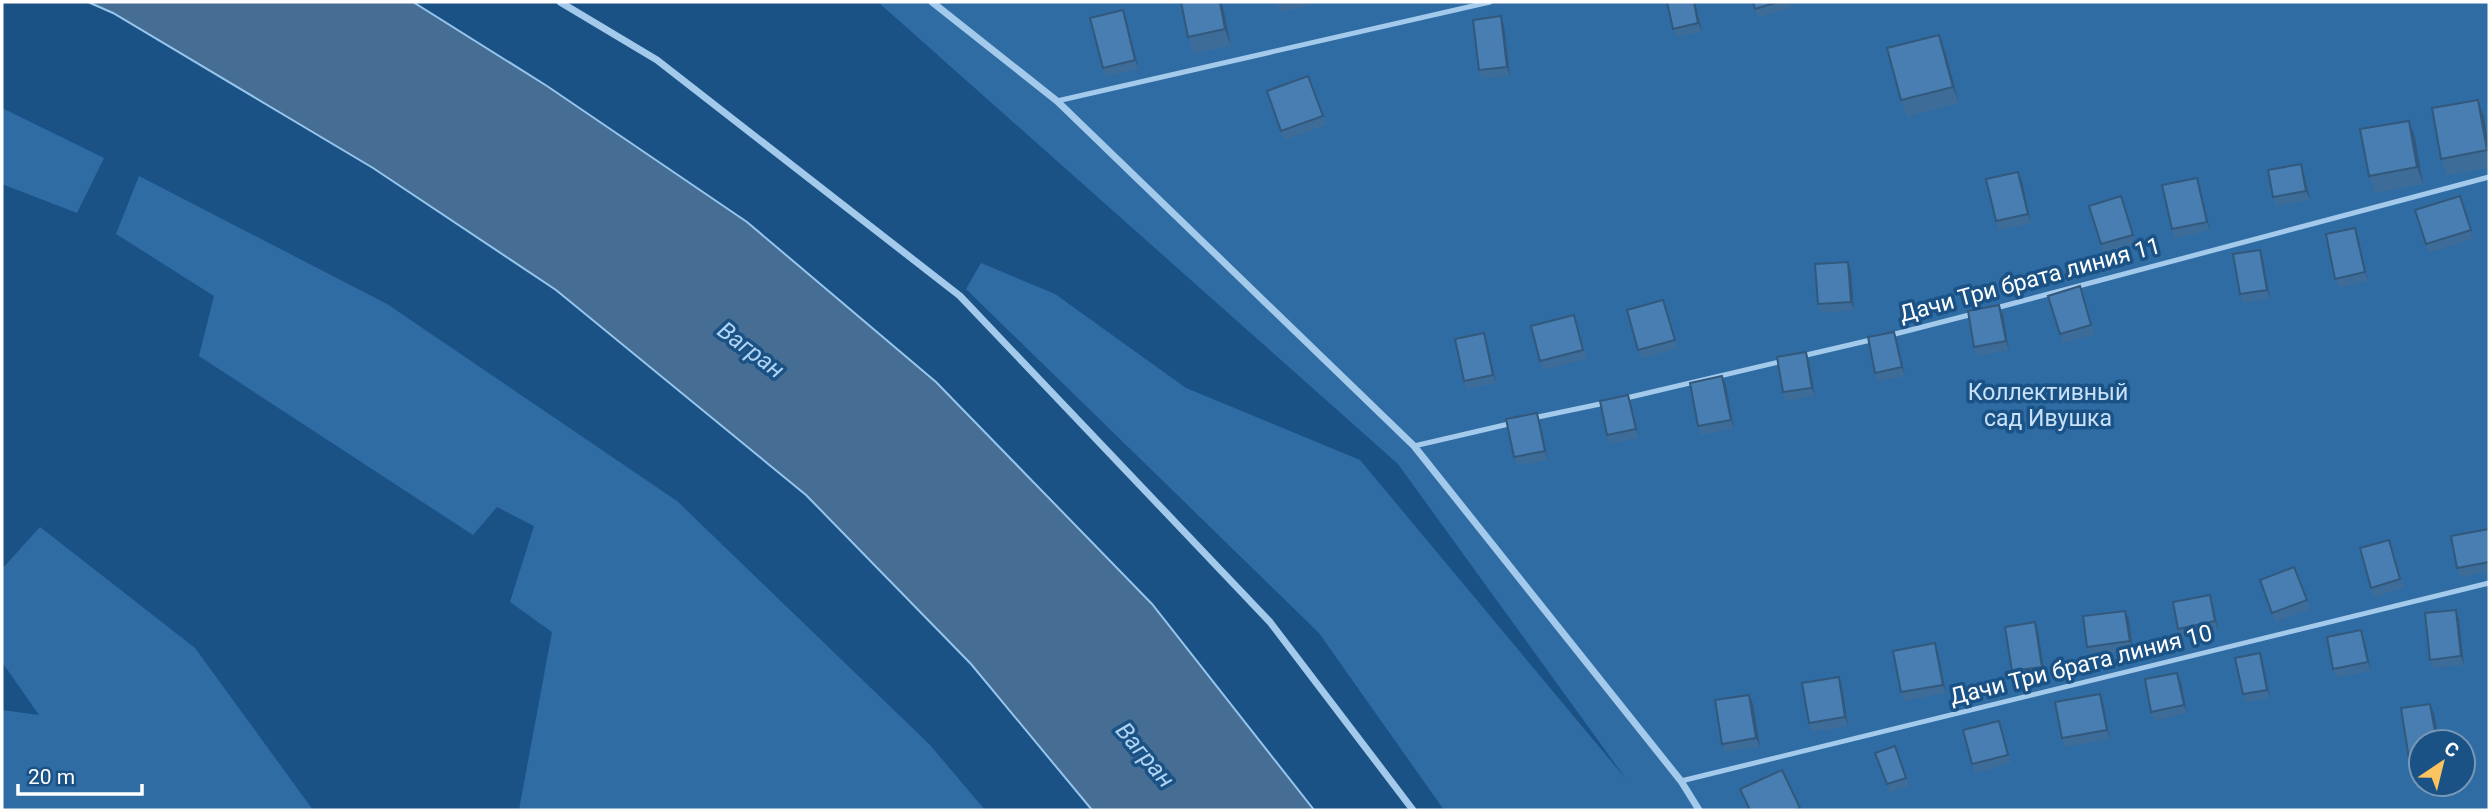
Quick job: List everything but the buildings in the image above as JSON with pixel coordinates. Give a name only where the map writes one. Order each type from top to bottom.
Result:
[{"type":"street","points":[[560,2],[657,60],[960,296],[1270,622],[1413,810]]},
{"type":"street","points":[[932,2],[1056,101],[1414,446],[1681,780],[1699,810]]},
{"type":"lane","points":[[1056,101],[1490,2]]},
{"type":"lane","name":"Дачи Три брата линия 11","points":[[1991,309],[2489,177]]},
{"type":"lane","name":"Дачи Три брата линия 11","points":[[1527,420],[1977,312]]},
{"type":"lane","points":[[1414,446],[1515,423]]},
{"type":"lane","name":"Дачи Три брата линия 10","points":[[1681,780],[2489,583]]},
{"type":"green space","name":"Коллективный сад Ивушка","points":[[878,2],[2489,2],[2489,810],[1444,810],[1319,633],[966,289],[981,263],[1055,294],[1186,388],[1360,460],[1626,779],[1398,464]]},
{"type":"green space","points":[[2,108],[104,158],[77,213],[2,184]]},
{"type":"green space","points":[[139,176],[387,304],[677,501],[930,745],[985,810],[519,810],[552,632],[510,602],[534,526],[497,507],[473,535],[199,356],[214,296],[116,234]]},
{"type":"green space","points":[[40,527],[195,648],[313,810],[2,810],[2,710],[39,715],[2,662],[2,569]]},
{"type":"water","name":"Вагран","points":[[88,2],[413,2],[547,86],[747,222],[936,382],[1152,604],[1314,810],[1092,810],[971,664],[806,495],[556,290],[373,168],[113,13]]}]
